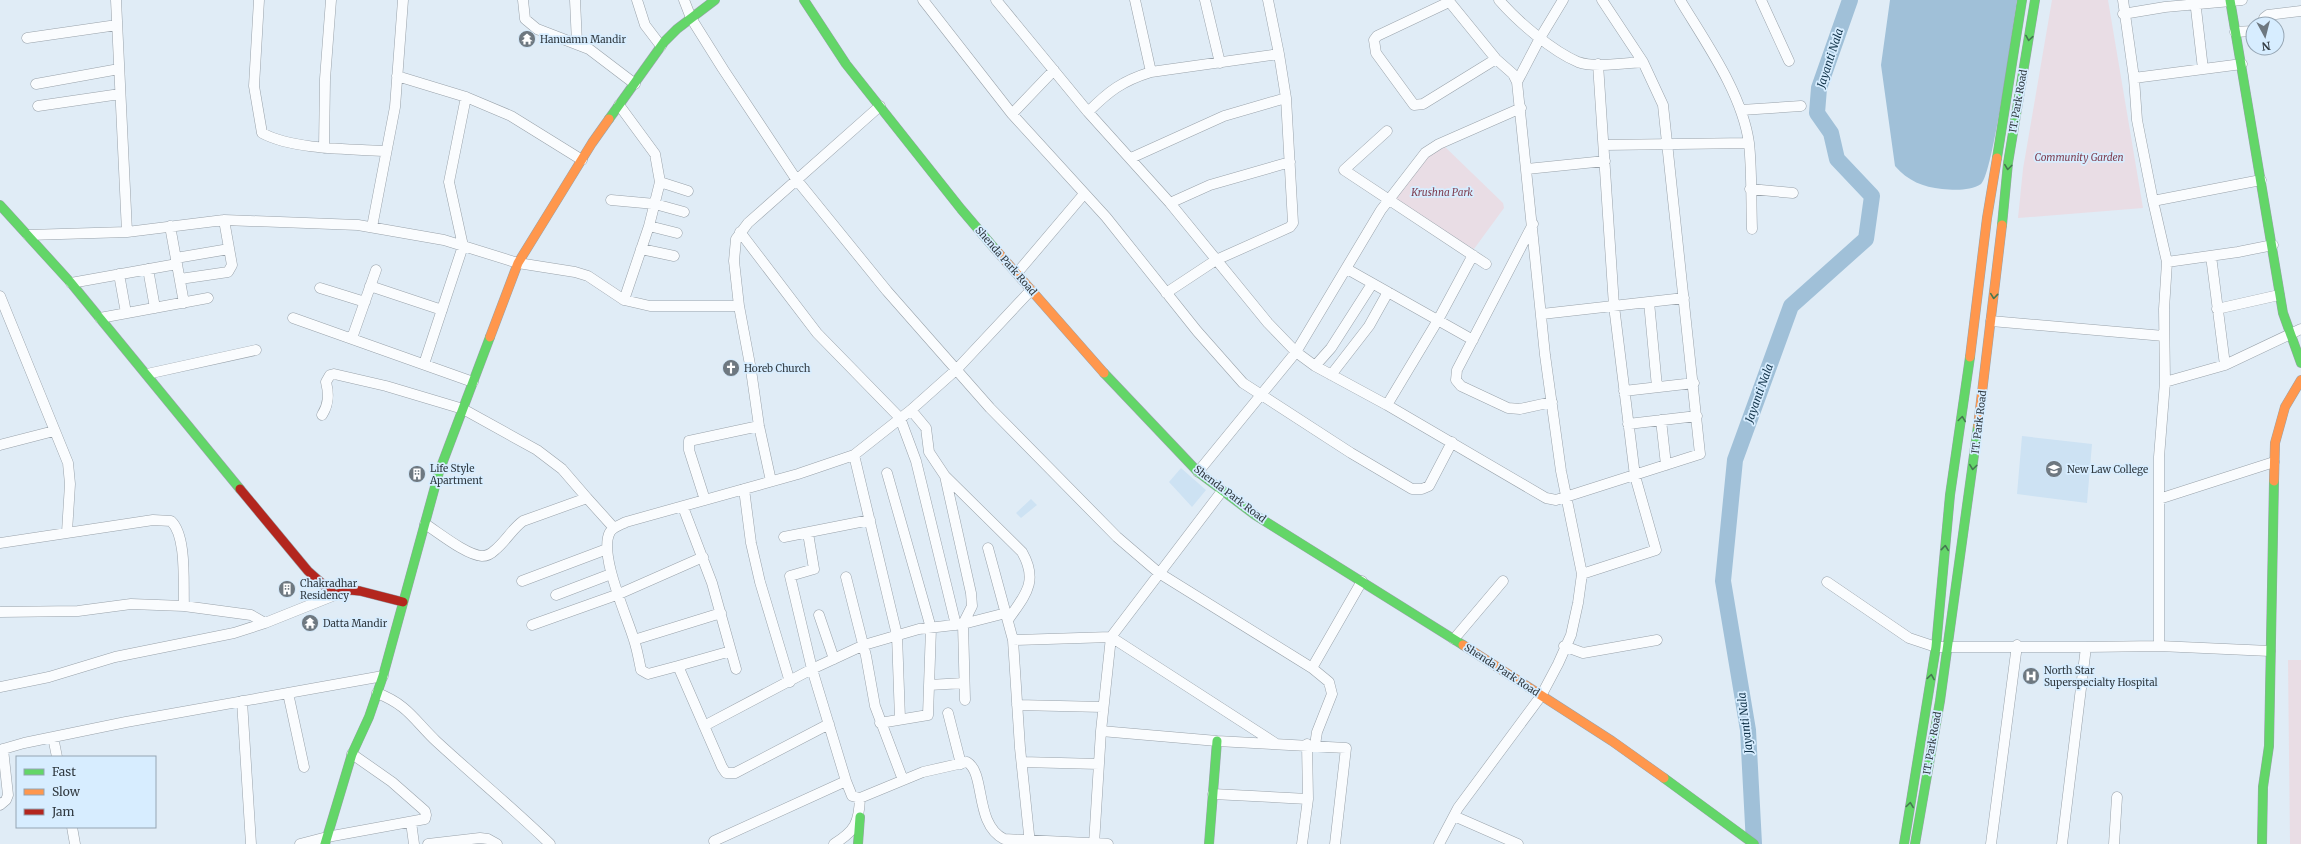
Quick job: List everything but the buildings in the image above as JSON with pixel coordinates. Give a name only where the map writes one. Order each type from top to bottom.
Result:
[{"type":"main road","points":[[326,840],[352,754],[383,676],[439,472],[518,263],[582,160],[661,46],[677,28],[715,0]]},
{"type":"main road","name":"Shenda Park Road","points":[[804,0],[846,64],[961,209],[1080,347],[1198,472],[1255,515],[1454,639],[1612,741],[1754,844]]},
{"type":"main road","name":"IT. Park Road","points":[[1904,844],[1936,647],[1950,495],[1971,352],[1987,218],[2022,0]]},
{"type":"main road","name":"IT. Park Road","points":[[1916,844],[1947,646],[1991,321],[2008,163],[2035,0]]},
{"type":"main road","points":[[2230,1],[2273,245],[2279,281],[2279,295],[2288,336],[2301,363]]},
{"type":"main road","points":[[0,205],[72,282],[308,571],[335,595],[350,590],[360,591],[403,602]]},
{"type":"main road","points":[[2262,844],[2263,787],[2269,746],[2275,443],[2285,407],[2301,380]]},
{"type":"main road","points":[[1210,844],[1217,741]]},
{"type":"main road","points":[[858,844],[860,817]]},
{"type":"street","points":[[116,0],[127,232]]},
{"type":"street","points":[[259,0],[254,86],[262,133],[272,138],[324,148],[386,151]]},
{"type":"street","points":[[324,148],[325,79],[331,0]]},
{"type":"street","points":[[372,227],[395,107],[403,0]]},
{"type":"street","points":[[523,0],[525,19],[537,29],[577,43],[589,49],[635,84]]},
{"type":"street","points":[[575,0],[577,43]]},
{"type":"street","points":[[637,0],[645,25],[661,46]]},
{"type":"street","points":[[684,0],[691,18],[796,179],[886,291],[957,369],[990,408],[1117,537],[1159,573],[1312,668],[1328,682],[1332,694],[1311,745],[1308,799],[1302,844]]},
{"type":"street","points":[[923,0],[1012,114],[1106,217],[1166,293],[1230,369],[1260,394],[1351,453],[1412,489],[1422,489],[1429,486],[1452,442]]},
{"type":"street","points":[[996,0],[1088,112],[1170,202],[1268,323],[1296,352],[1315,366],[1452,442],[1485,464],[1546,498],[1556,500],[1700,454],[1694,383],[1663,105],[1643,62],[1602,0]]},
{"type":"street","points":[[1135,0],[1151,72]]},
{"type":"street","points":[[1205,0],[1220,63]]},
{"type":"street","points":[[1166,293],[1216,260],[1290,227],[1293,224],[1286,98],[1268,0]]},
{"type":"street","points":[[1498,0],[1540,38],[1579,62],[1598,64],[1643,62]]},
{"type":"street","points":[[1517,82],[1540,38],[1563,0]]},
{"type":"street","points":[[1680,0],[1709,47],[1741,110],[1749,143],[1752,229]]},
{"type":"street","points":[[1761,0],[1789,61]]},
{"type":"street","points":[[2123,0],[2123,14],[2134,78],[2137,120],[2167,262],[2164,336],[2165,382],[2159,499],[2159,646]]},
{"type":"street","points":[[2123,14],[2195,2],[2242,0]]},
{"type":"street","points":[[1439,844],[1454,816],[1482,773],[1541,696],[1558,664],[1564,646],[1571,635],[1582,574],[1566,498],[1545,355],[1528,169],[1517,82],[1513,74],[1496,59],[1449,1],[1378,36],[1374,40],[1376,53],[1414,105],[1423,104],[1496,59]]},
{"type":"street","points":[[2195,2],[2203,69]]},
{"type":"street","points":[[2267,16],[2301,11]]},
{"type":"street","points":[[27,38],[117,25]]},
{"type":"street","points":[[2235,32],[2245,31]]},
{"type":"street","points":[[1088,112],[1114,87],[1134,77],[1151,72],[1279,54]]},
{"type":"street","points":[[1582,574],[1656,550],[1634,476],[1614,306],[1606,161],[1598,64]]},
{"type":"street","points":[[2134,78],[2242,64]]},
{"type":"street","points":[[36,84],[119,69]]},
{"type":"street","points":[[1012,114],[1054,70]]},
{"type":"street","points":[[397,76],[466,96],[511,116],[582,160]]},
{"type":"street","points":[[38,106],[120,94]]},
{"type":"street","points":[[424,364],[463,246],[449,182],[466,96]]},
{"type":"street","points":[[1131,158],[1224,116],[1286,98]]},
{"type":"street","points":[[619,105],[655,154],[660,170],[660,182],[649,226],[624,300]]},
{"type":"street","points":[[771,481],[759,426],[751,370],[739,306],[734,246],[740,232],[796,179],[880,106]]},
{"type":"street","points":[[1741,110],[1801,106]]},
{"type":"street","points":[[1198,472],[1260,394],[1296,352],[1388,201],[1425,153],[1438,144],[1521,108]]},
{"type":"street","points":[[1387,130],[1344,170],[1388,201],[1486,264]]},
{"type":"street","points":[[1604,145],[1749,143]]},
{"type":"street","points":[[1528,169],[1606,161]]},
{"type":"street","points":[[1170,202],[1210,185],[1290,162]]},
{"type":"street","points":[[2153,201],[2261,180]]},
{"type":"street","points":[[660,182],[688,191]]},
{"type":"street","points":[[1750,190],[1793,193]]},
{"type":"street","points":[[1017,273],[1084,194]]},
{"type":"street","points":[[610,200],[655,204],[684,212]]},
{"type":"street","points":[[28,234],[127,232],[224,220],[256,220],[372,227],[444,240],[518,263],[575,272],[588,276],[624,300],[650,306],[739,306]]},
{"type":"street","points":[[180,279],[228,272],[232,265],[224,220]]},
{"type":"street","points":[[1533,224],[1457,370],[1456,380],[1461,386],[1508,408],[1520,409],[1552,402]]},
{"type":"street","points":[[170,226],[184,303]]},
{"type":"street","points":[[649,226],[677,233]]},
{"type":"street","points":[[740,232],[817,333],[900,418],[916,461],[960,625],[965,700]]},
{"type":"street","points":[[2167,262],[2212,256],[2273,245]]},
{"type":"street","points":[[72,282],[148,269],[229,249]]},
{"type":"street","points":[[641,249],[674,256]]},
{"type":"street","points":[[1387,405],[1438,320],[1473,255]]},
{"type":"street","points":[[2212,256],[2217,310],[2225,365]]},
{"type":"street","points":[[148,269],[155,308]]},
{"type":"street","points":[[1347,269],[1473,340]]},
{"type":"street","points":[[352,338],[376,270]]},
{"type":"street","points":[[119,274],[126,313]]},
{"type":"street","points":[[1315,366],[1331,348],[1372,284]]},
{"type":"street","points":[[370,286],[442,310]]},
{"type":"street","points":[[320,288],[365,302]]},
{"type":"street","points":[[731,651],[678,666],[644,673],[641,670],[634,640],[611,574],[607,549],[610,533],[614,528],[854,455],[911,410],[957,369],[1031,290]]},
{"type":"street","points":[[1331,375],[1369,326],[1388,292]]},
{"type":"street","points":[[2217,310],[2279,295]]},
{"type":"street","points":[[0,296],[54,431],[63,447],[70,474],[67,532]]},
{"type":"street","points":[[100,318],[208,298]]},
{"type":"street","points":[[1542,314],[1684,298]]},
{"type":"street","points":[[1649,302],[1657,387]]},
{"type":"street","points":[[293,318],[473,382]]},
{"type":"street","points":[[1991,321],[2164,336]]},
{"type":"street","points":[[2165,382],[2225,365],[2301,329]]},
{"type":"street","points":[[147,374],[256,350]]},
{"type":"street","points":[[322,415],[328,401],[329,393],[326,382],[330,375],[334,374],[386,386],[463,409],[537,450],[562,469],[614,528]]},
{"type":"street","points":[[1624,391],[1694,383]]},
{"type":"street","points":[[704,726],[790,682],[812,669],[864,645],[897,635],[931,628],[960,625],[1007,616],[1028,588],[1031,576],[1030,566],[1022,552],[945,476],[929,452],[926,428],[911,410]]},
{"type":"street","points":[[1628,424],[1697,416]]},
{"type":"street","points":[[1662,420],[1666,465]]},
{"type":"street","points":[[706,500],[689,450],[689,441],[759,426]]},
{"type":"street","points":[[0,445],[54,431]]},
{"type":"street","points":[[854,455],[897,635],[900,719]]},
{"type":"street","points":[[2159,499],[2274,462]]},
{"type":"street","points":[[880,723],[928,715],[931,628],[887,473]]},
{"type":"street","points":[[945,476],[972,600],[972,606],[960,625]]},
{"type":"street","points":[[744,489],[751,543],[760,582],[790,682]]},
{"type":"street","points":[[1094,843],[1101,731],[1111,637],[1222,491]]},
{"type":"street","points":[[425,524],[472,553],[482,556],[489,555],[496,550],[515,527],[523,521],[587,498]]},
{"type":"street","points":[[683,507],[703,557],[721,613],[736,669]]},
{"type":"street","points":[[0,543],[153,520],[171,521],[177,526],[180,537],[184,606]]},
{"type":"street","points":[[784,537],[870,520]]},
{"type":"street","points":[[808,533],[814,569],[790,576],[812,669],[846,781],[852,796],[860,798],[923,772],[967,762],[971,765],[985,817],[996,835],[1004,839],[1030,842],[1108,844]]},
{"type":"street","points":[[988,548],[1007,616],[1012,640],[1030,842]]},
{"type":"street","points":[[522,582],[607,549]]},
{"type":"street","points":[[532,625],[619,594],[703,557]]},
{"type":"street","points":[[556,595],[611,574]]},
{"type":"street","points":[[846,577],[864,645],[875,706],[880,723],[903,780]]},
{"type":"street","points":[[1312,668],[1362,581]]},
{"type":"street","points":[[1454,639],[1503,581]]},
{"type":"street","points":[[1827,582],[1909,638],[1936,647],[2017,645],[2086,647],[2159,646],[2270,651]]},
{"type":"street","points":[[0,687],[49,677],[115,657],[234,633],[265,624],[335,595]]},
{"type":"street","points":[[0,612],[70,611],[130,604],[184,606],[252,615],[265,624]]},
{"type":"street","points":[[634,640],[721,613]]},
{"type":"street","points":[[819,615],[834,658]]},
{"type":"street","points":[[1012,640],[1111,637],[1277,744]]},
{"type":"street","points":[[1564,646],[1583,653],[1657,640]]},
{"type":"street","points":[[1991,844],[2017,645]]},
{"type":"street","points":[[2062,844],[2086,647]]},
{"type":"street","points":[[678,666],[726,773],[730,773],[829,724]]},
{"type":"street","points":[[0,806],[6,800],[8,795],[2,750],[53,737],[383,676]]},
{"type":"street","points":[[929,686],[964,683]]},
{"type":"street","points":[[288,693],[304,767]]},
{"type":"street","points":[[377,693],[400,703],[435,740],[550,844]]},
{"type":"street","points":[[242,701],[251,844]]},
{"type":"street","points":[[1017,704],[1103,707]]},
{"type":"street","points":[[948,714],[961,764]]},
{"type":"street","points":[[1101,731],[1217,741],[1346,748],[1335,844]]},
{"type":"street","points":[[53,737],[58,756]]},
{"type":"street","points":[[300,844],[425,819],[425,811],[392,782],[352,754]]},
{"type":"street","points":[[1022,762],[1099,764]]},
{"type":"street","points":[[714,841],[846,781]]},
{"type":"street","points":[[1213,794],[1308,799]]},
{"type":"street","points":[[2114,844],[2117,797]]},
{"type":"street","points":[[834,844],[849,835],[860,817],[860,798]]},
{"type":"street","points":[[1454,816],[1518,844]]},
{"type":"street","points":[[411,822],[414,844]]},
{"type":"street","points":[[72,828],[75,844]]},
{"type":"street","points":[[428,844],[480,838],[488,839],[497,844]]},
{"type":"shaded area","points":[[1890,0],[2017,0],[1997,128],[1986,175],[1981,184],[1977,186],[1957,190],[1928,187],[1905,176],[1895,166],[1881,65]]},
{"type":"shaded area","name":"New Law College","points":[[2022,436],[2092,444],[2087,503],[2017,494]]},
{"type":"shaded area","points":[[1181,468],[1206,490],[1192,507],[1169,482]]},
{"type":"shaded area","points":[[1031,499],[1037,505],[1021,518],[1016,513]]},
{"type":"green space","name":"Community Garden","points":[[2052,0],[2108,0],[2143,208],[2018,218],[2023,169]]},
{"type":"green space","name":"Krushna Park","points":[[1441,143],[1503,203],[1504,208],[1474,249],[1392,203],[1425,153]]},
{"type":"green space","points":[[2288,660],[2301,660],[2301,844],[2290,844]]},
{"type":"waterway","name":"Jayanti Nala","points":[[1754,844],[1748,730],[1723,581],[1735,460],[1791,306],[1866,239],[1872,196],[1837,159],[1831,133],[1817,113],[1819,88],[1850,0]]},
{"type":"traffic: fast","points":[[609,119],[664,42],[677,29],[715,0]]},
{"type":"traffic: fast","points":[[804,0],[846,64],[961,209],[995,249]]},
{"type":"traffic: fast","points":[[1997,158],[2022,0]]},
{"type":"traffic: fast","points":[[2002,225],[2008,163],[2035,0]]},
{"type":"traffic: fast","points":[[2230,0],[2283,313],[2301,363]]},
{"type":"traffic: fast","points":[[0,205],[71,283],[240,489]]},
{"type":"traffic: fast","points":[[325,844],[352,754],[369,717],[383,676],[439,472],[490,337]]},
{"type":"traffic: fast","points":[[1904,844],[1936,647],[1950,495],[1970,357]]},
{"type":"traffic: fast","points":[[1104,373],[1198,472],[1255,515],[1463,645]]},
{"type":"traffic: fast","points":[[1915,844],[1940,701],[1978,426]]},
{"type":"traffic: fast","points":[[2262,844],[2263,787],[2269,746],[2274,481]]},
{"type":"traffic: fast","points":[[1209,844],[1217,741]]},
{"type":"traffic: fast","points":[[1664,778],[1754,844]]},
{"type":"traffic: fast","points":[[858,844],[860,817]]},
{"type":"traffic: slow","points":[[490,337],[518,263],[592,143],[609,119]]},
{"type":"traffic: slow","points":[[1970,357],[1987,218],[1997,158]]},
{"type":"traffic: slow","points":[[1978,426],[2002,225]]},
{"type":"traffic: slow","points":[[995,249],[1104,373]]},
{"type":"traffic: slow","points":[[2274,481],[2275,443],[2285,407],[2301,380]]},
{"type":"traffic: slow","points":[[1463,645],[1612,741],[1664,778]]},
{"type":"traffic: jam","points":[[240,489],[308,571],[335,595],[350,590],[360,591],[403,602]]},
{"type":"place","name":"Hanuamn Mandir","points":[[527,39]]},
{"type":"place","name":"Horeb Church","points":[[731,368]]},
{"type":"place","name":"New Law College","points":[[2054,469]]},
{"type":"place","name":"Life Style Apartment","points":[[417,474]]},
{"type":"place","name":"Chakradhar Residency","points":[[287,589]]},
{"type":"place","name":"Datta Mandir","points":[[310,623]]},
{"type":"place","name":"North Star Superspecialty Hospital","points":[[2031,676]]}]
